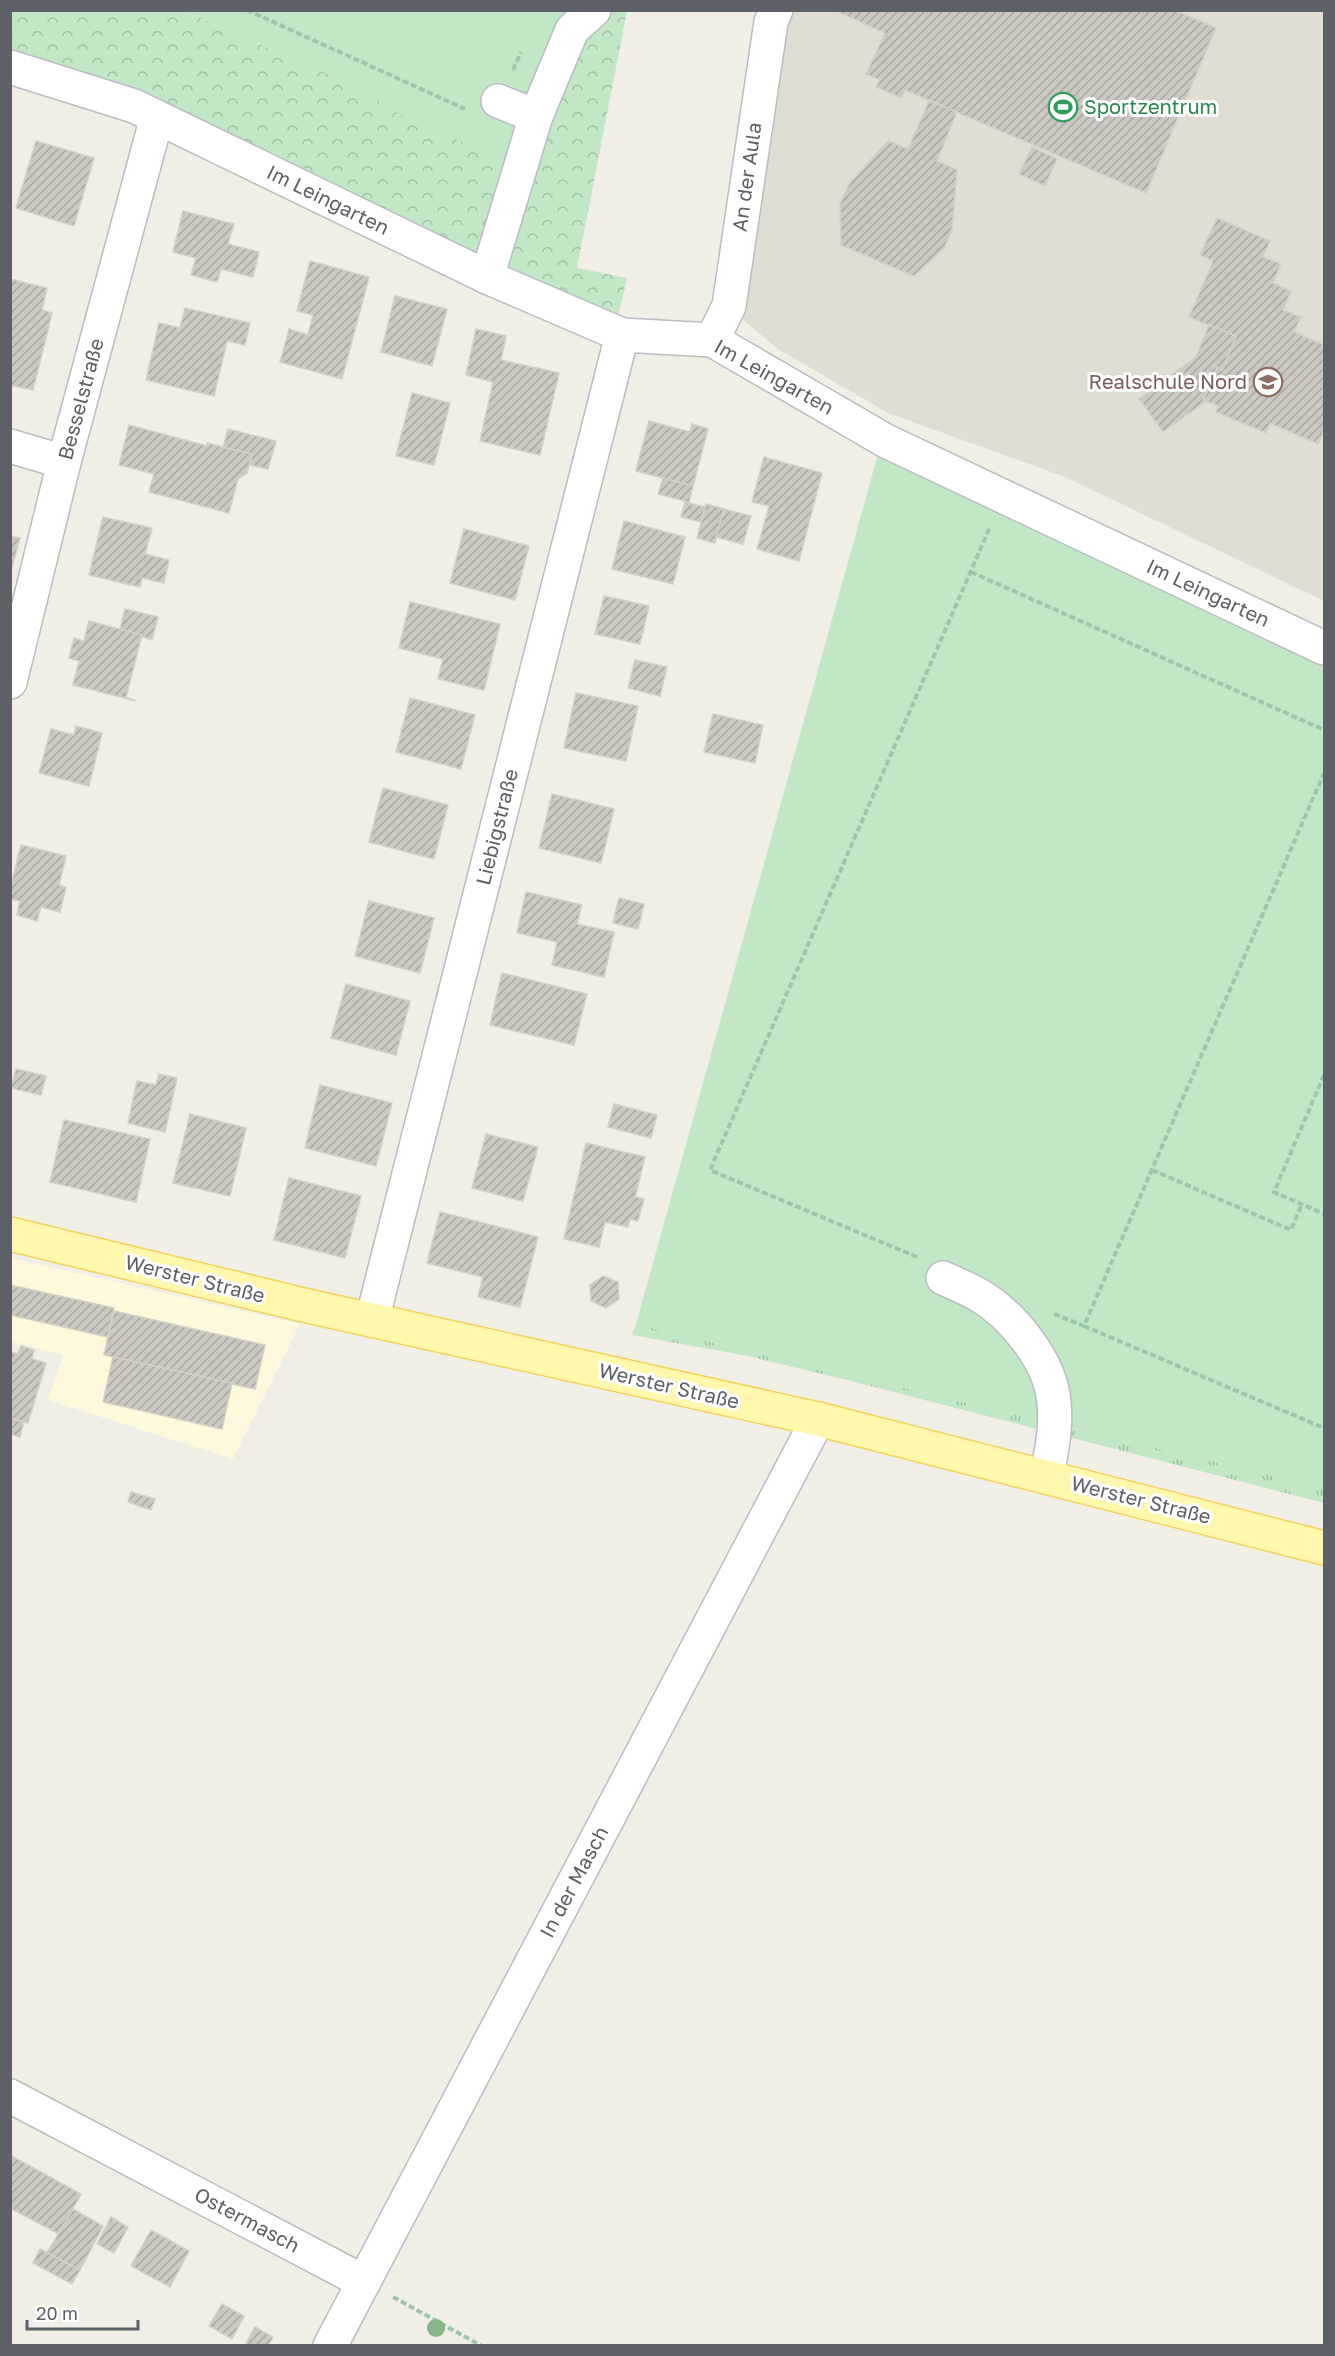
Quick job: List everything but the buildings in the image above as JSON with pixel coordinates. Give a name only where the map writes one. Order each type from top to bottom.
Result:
[{"type":"main road","name":"Werster Straße","points":[[10,1234],[372,1320],[818,1419],[1324,1548]]},
{"type":"street","points":[[487,277],[536,116],[572,30],[594,10]]},
{"type":"street","name":"An der Aula","points":[[712,340],[729,306],[765,14]]},
{"type":"street","name":"Im Leingarten","points":[[10,67],[134,106],[487,277],[622,335],[712,340],[886,441],[1324,648]]},
{"type":"street","points":[[498,101],[536,116]]},
{"type":"street","name":"Besselstraße","points":[[10,682],[64,462],[157,117]]},
{"type":"street","name":"Liebigstraße","points":[[372,1320],[622,335]]},
{"type":"street","points":[[10,446],[64,462]]},
{"type":"street","points":[[943,1278],[977,1294],[1010,1320],[1045,1366],[1054,1400],[1055,1418],[1047,1476]]},
{"type":"street","name":"In der Masch","points":[[330,2346],[818,1419]]},
{"type":"street","name":"Ostermasch","points":[[10,2096],[364,2282]]},
{"type":"path","points":[[247,10],[490,120],[525,43]]},
{"type":"path","points":[[919,1257],[710,1170],[1004,496]]},
{"type":"path","points":[[970,572],[1324,730]]},
{"type":"path","points":[[1083,1326],[1324,773]]},
{"type":"path","points":[[1324,1075],[1274,1192],[1324,1214]]},
{"type":"path","points":[[1152,1170],[1291,1230],[1302,1204]]},
{"type":"path","points":[[1051,1312],[1324,1428]]},
{"type":"path","points":[[364,2282],[482,2346]]},
{"type":"shaded area","points":[[762,11],[1324,11],[1324,601],[1065,477],[888,413],[778,349],[715,296]]},
{"type":"shaded area","points":[[10,1258],[300,1324],[233,1459],[48,1400],[63,1355],[11,1341]]},
{"type":"green space","points":[[11,11],[184,11],[376,95],[381,105],[595,11],[627,11],[577,268],[627,278],[618,316],[11,55]]},
{"type":"green space","points":[[184,11],[595,11],[506,162],[380,105],[376,95]]},
{"type":"green space","points":[[880,447],[1324,657],[1324,1488],[636,1324]]},
{"type":"green space","points":[[636,1324],[1324,1488],[1324,1503],[851,1381],[748,1356],[632,1335]]},
{"type":"place","name":"Sportzentrum","points":[[1063,107]]},
{"type":"place","name":"Realschule Nord","points":[[1268,382]]}]
